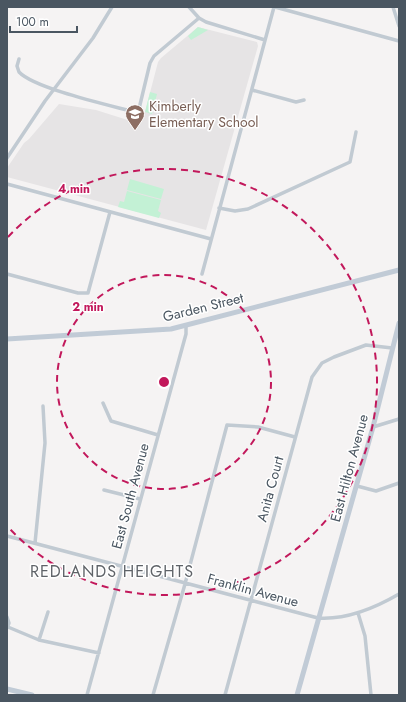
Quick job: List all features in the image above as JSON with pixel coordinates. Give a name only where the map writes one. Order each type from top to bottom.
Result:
[{"type":"street","points":[[7,158],[54,89],[93,38],[112,7]]},
{"type":"street","points":[[189,7],[199,18],[219,27],[265,40]]},
{"type":"street","points":[[202,274],[275,7],[399,41]]},
{"type":"street","points":[[392,7],[399,26]]},
{"type":"street","points":[[19,59],[17,70],[21,74],[54,89],[138,113],[150,63],[154,56],[199,18]]},
{"type":"street","points":[[252,90],[296,102],[304,100]]},
{"type":"street","points":[[219,208],[234,211],[248,209],[350,162],[356,132]]},
{"type":"street","points":[[7,184],[211,239]]},
{"type":"street","points":[[7,274],[78,293],[88,293],[110,212]]},
{"type":"street","name":"Garden Street","points":[[7,339],[164,330],[186,326],[399,270]]},
{"type":"street","name":"East Hilton Avenue","points":[[297,695],[357,486],[399,323]]},
{"type":"street","name":"East South Avenue","points":[[87,695],[186,334],[186,326]]},
{"type":"street","name":"Anita Court","points":[[225,695],[312,377],[322,362],[366,345],[392,348]]},
{"type":"street","points":[[103,403],[112,421],[158,435]]},
{"type":"street","points":[[35,543],[45,443],[43,406]]},
{"type":"street","points":[[373,427],[399,419]]},
{"type":"street","points":[[153,695],[228,425],[258,427],[295,437]]},
{"type":"street","points":[[357,486],[376,491],[399,484]]},
{"type":"street","points":[[104,490],[140,499]]},
{"type":"street","name":"Franklin Avenue","points":[[7,536],[122,565],[185,584],[318,618],[335,619],[358,613],[399,594]]},
{"type":"street","points":[[39,640],[48,612]]},
{"type":"street","points":[[358,613],[366,636],[371,695]]},
{"type":"street","points":[[7,617],[7,628],[39,640],[99,653]]},
{"type":"street","points":[[7,689],[32,695]]},
{"type":"shaded area","name":"Kimberly Elementary School","points":[[198,27],[257,42],[258,46],[206,230],[7,177],[7,168],[24,143],[59,104],[96,110],[134,122],[145,112],[158,62]]},
{"type":"green space","points":[[198,27],[208,30],[191,40],[188,36]]},
{"type":"green space","points":[[150,92],[157,94],[152,114],[145,112]]},
{"type":"green space","points":[[130,179],[164,189],[161,199],[127,190]]},
{"type":"green space","points":[[127,191],[161,200],[158,211],[161,213],[159,218],[118,207],[120,201],[124,202]]},
{"type":"place","name":"Kimberly Elementary School","points":[[135,131]]},
{"type":"district","name":"REDLANDS HEIGHTS","points":[[112,571]]}]
